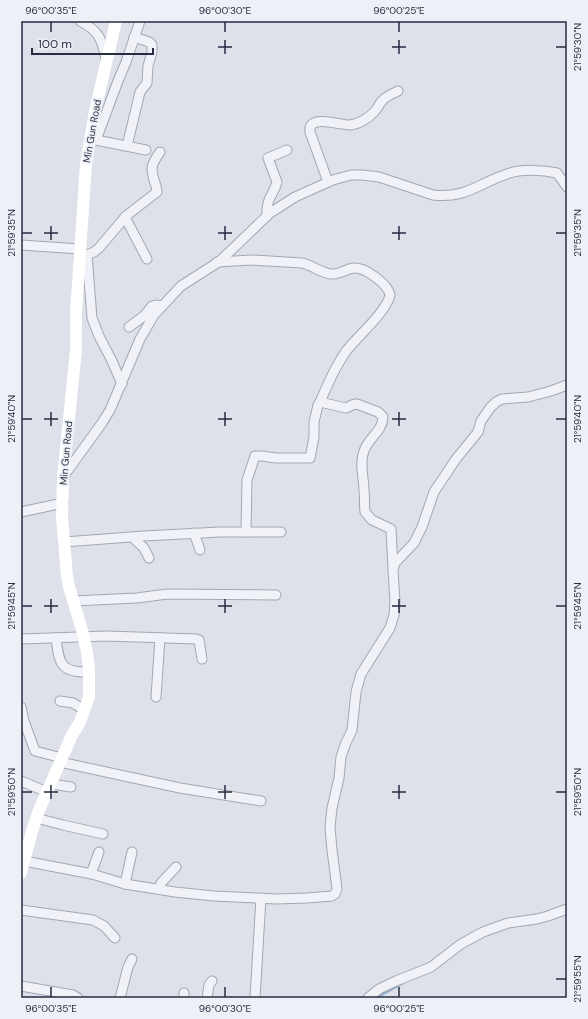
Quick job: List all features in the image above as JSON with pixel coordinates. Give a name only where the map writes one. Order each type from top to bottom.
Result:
[{"type":"street","points":[[80,21],[90,27],[101,39],[106,63]]},
{"type":"street","name":"Min Gun Road","points":[[22,867],[36,818],[89,697],[89,672],[83,636],[67,576],[64,542],[63,476],[75,366],[82,254],[83,190],[93,139],[95,111],[116,21]]},
{"type":"street","points":[[140,21],[93,139],[146,150]]},
{"type":"street","points":[[127,146],[140,92],[147,83],[148,66],[152,52],[152,45],[149,42],[134,38]]},
{"type":"street","points":[[328,182],[310,132],[311,125],[318,122],[329,122],[342,125],[355,124],[368,117],[375,111],[383,100],[398,91]]},
{"type":"street","points":[[267,216],[266,207],[268,199],[277,182],[268,158],[287,150]]},
{"type":"street","points":[[21,236],[21,245],[82,254],[99,248],[125,217],[157,192],[151,168],[160,152]]},
{"type":"street","points":[[63,476],[110,410],[140,339],[161,306],[181,286],[217,262],[248,236],[267,216],[295,197],[328,182],[347,176],[362,175],[379,177],[433,195],[451,196],[471,191],[507,174],[531,171],[557,173],[567,187]]},
{"type":"street","points":[[125,217],[147,259]]},
{"type":"street","points":[[82,254],[92,318],[122,384]]},
{"type":"street","points":[[217,262],[252,260],[302,263],[332,275],[356,268],[366,272],[388,287],[390,295],[386,306],[348,349],[334,369],[317,409],[314,422],[314,437],[311,457],[276,458],[258,456],[254,458],[247,480],[246,532]]},
{"type":"street","points":[[129,327],[144,316],[152,306],[161,306]]},
{"type":"street","points":[[393,570],[397,560],[414,543],[436,487],[478,432],[481,421],[496,402],[508,398],[528,397],[567,385]]},
{"type":"street","points":[[22,867],[92,874],[125,884],[214,896],[308,898],[332,896],[336,892],[330,827],[342,753],[352,730],[356,692],[360,674],[390,628],[394,615],[395,602],[391,529],[368,517],[365,512],[365,491],[361,466],[362,456],[369,441],[382,425],[383,415],[357,404],[346,408],[320,402]]},
{"type":"street","points":[[21,512],[63,503]]},
{"type":"street","points":[[64,542],[194,533],[281,532]]},
{"type":"street","points":[[194,533],[200,550]]},
{"type":"street","points":[[132,537],[144,548],[149,558]]},
{"type":"street","points":[[73,601],[137,598],[167,594],[276,595]]},
{"type":"street","points":[[21,639],[83,636],[198,639],[202,659]]},
{"type":"street","points":[[56,638],[60,663],[64,667],[75,671],[89,672]]},
{"type":"street","points":[[156,697],[160,638]]},
{"type":"street","points":[[60,701],[73,703],[84,710]]},
{"type":"street","points":[[21,707],[24,721],[35,752],[61,760],[180,788],[261,801]]},
{"type":"street","points":[[21,781],[49,788],[71,787]]},
{"type":"street","points":[[36,818],[103,834]]},
{"type":"street","points":[[92,874],[99,852]]},
{"type":"street","points":[[125,884],[132,852]]},
{"type":"street","points":[[159,889],[161,883],[176,867]]},
{"type":"street","points":[[255,998],[261,898]]},
{"type":"street","points":[[368,998],[385,986],[431,967],[461,944],[483,932],[508,923],[537,919],[567,909]]},
{"type":"street","points":[[21,910],[93,920],[104,926],[115,938]]},
{"type":"street","points":[[120,998],[128,967],[132,959]]},
{"type":"street","points":[[208,998],[209,985],[212,981]]},
{"type":"street","points":[[21,986],[73,995],[78,998]]},
{"type":"waterway","points":[[376,998],[403,983]]}]
